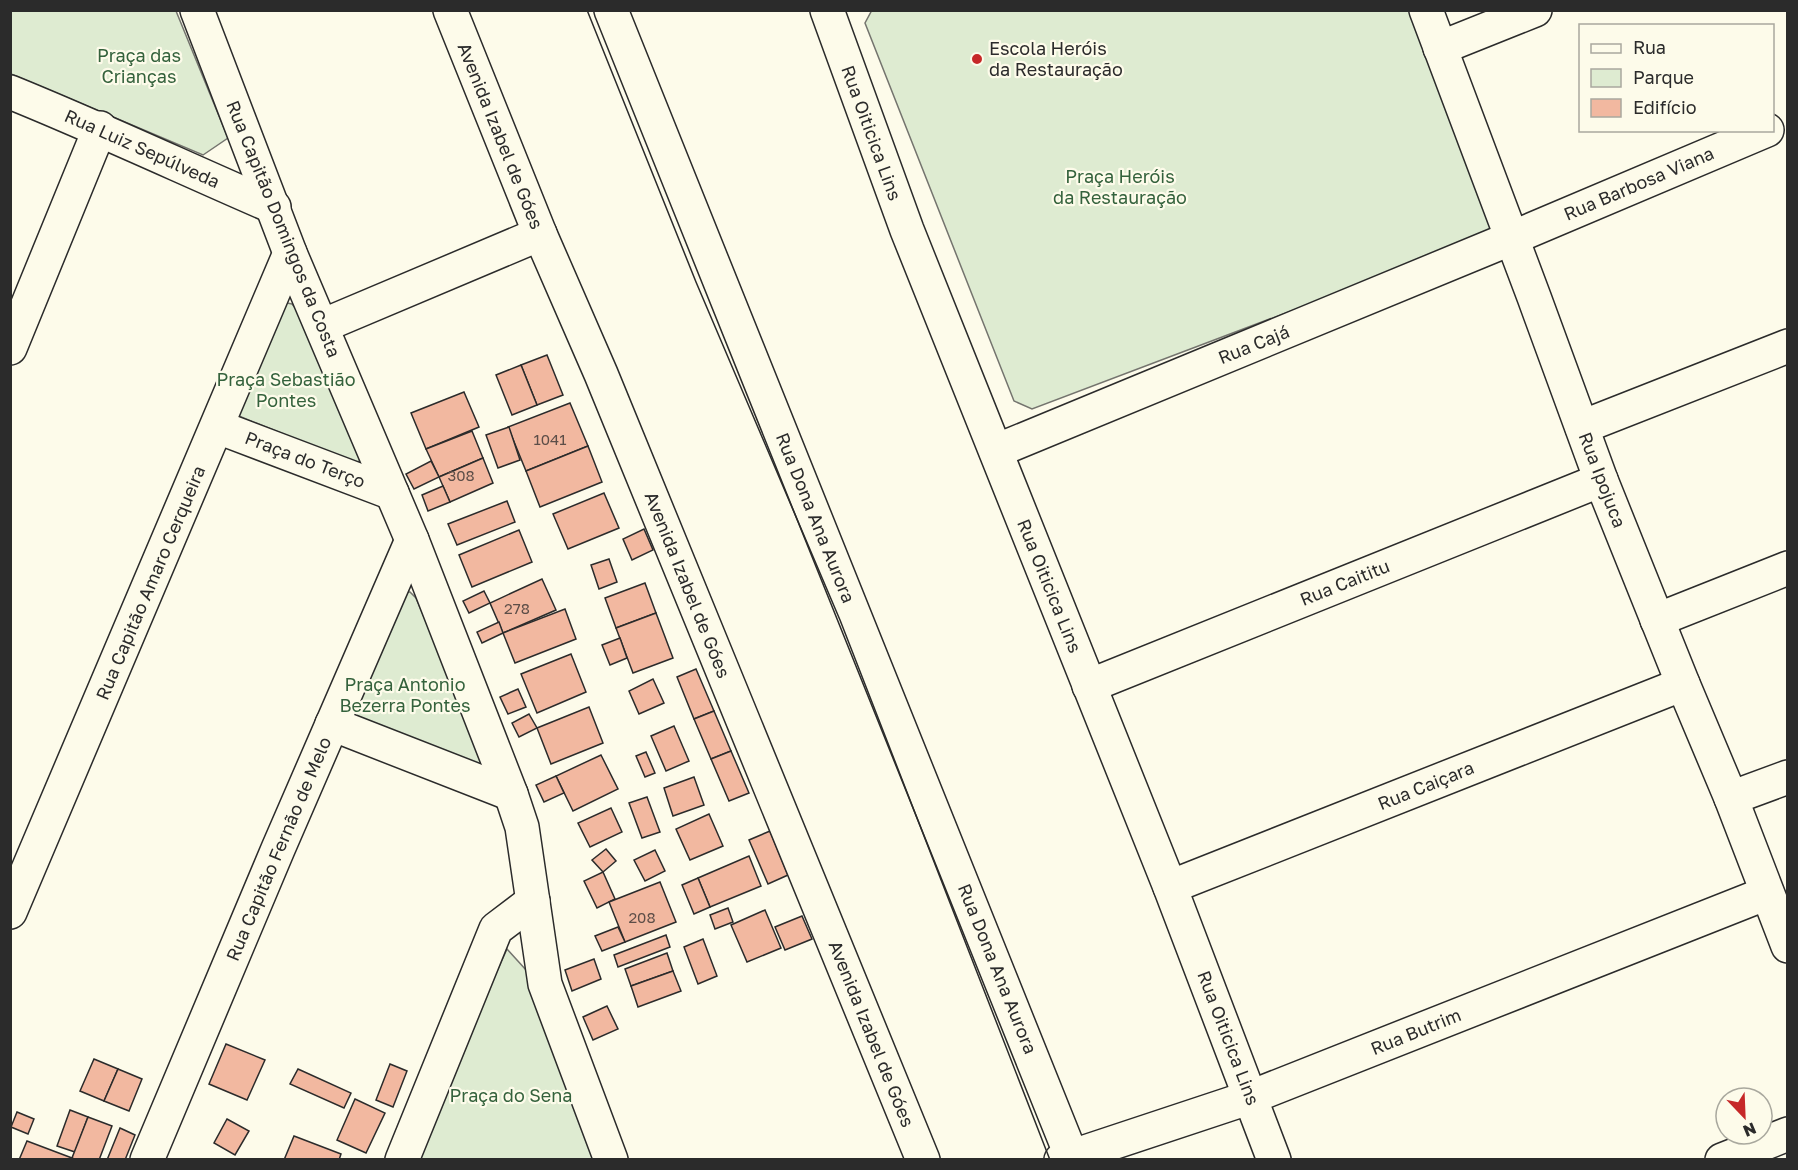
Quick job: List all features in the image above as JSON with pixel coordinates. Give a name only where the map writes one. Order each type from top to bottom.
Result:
[{"type":"street","name":"Rua Capitão Domingos da Costa","points":[[197,10],[290,254],[412,540],[511,794],[522,827],[545,984],[611,1160]]},
{"type":"street","name":"Avenida Izabel de Góes","points":[[450,10],[540,234],[601,374],[920,1159]]},
{"type":"street","name":"Rua Dona Ana Aurora","points":[[611,10],[1069,1158]]},
{"type":"street","name":"Rua Ipojuca","points":[[1426,10],[1601,480],[1731,798],[1788,946]]},
{"type":"street","points":[[1440,48],[1535,10]]},
{"type":"street","name":"Rua Oiticica Lins","points":[[835,13],[907,230],[1170,887],[1274,1160]]},
{"type":"street","name":"Rua Luiz Sepúlveda","points":[[10,92],[100,128],[161,158],[274,207]]},
{"type":"street","points":[[1774,128],[1788,122]]},
{"type":"street","points":[[10,348],[100,128]]},
{"type":"street","name":"Rua Barbosa Viana","points":[[1512,238],[1762,132]]},
{"type":"street","points":[[322,326],[540,234]]},
{"type":"street","name":"Rua Cajá","points":[[996,451],[1512,238]]},
{"type":"street","name":"Rua Capitão Amaro Cerqueira","points":[[10,912],[290,254]]},
{"type":"street","points":[[1582,427],[1788,346]]},
{"type":"street","name":"Praça do Terço","points":[[218,427],[392,493]]},
{"type":"street","name":"Rua Caititu","points":[[1089,686],[1601,480]]},
{"type":"street","name":"Rua Capitão Fernão de Melo","points":[[147,1160],[412,540]]},
{"type":"street","points":[[1657,620],[1788,568]]},
{"type":"street","name":"Rua Caiçara","points":[[1170,887],[1683,684]]},
{"type":"street","points":[[332,724],[511,794]]},
{"type":"street","points":[[1731,798],[1788,777]]},
{"type":"street","name":"Rua Butrim","points":[[1069,1158],[1251,1097],[1767,893]]},
{"type":"street","points":[[402,1160],[496,929],[533,901]]},
{"type":"street","points":[[1722,1160],[1788,1134]]},
{"type":"green space","name":"Praça Heróis da Restauração","points":[[872,10],[1417,11],[1495,227],[1468,244],[1032,409],[1014,401],[865,23]]},
{"type":"green space","name":"Praça das Crianças","points":[[10,11],[176,11],[228,138],[203,155],[11,74]]},
{"type":"green space","name":"Praça Sebastião Pontes","points":[[292,304],[297,310],[360,460],[357,464],[234,414],[284,305]]},
{"type":"green space","name":"Praça Antonio Bezerra Pontes","points":[[405,592],[410,592],[416,598],[494,783],[342,723]]},
{"type":"green space","name":"Praça do Sena","points":[[507,949],[536,981],[600,1159],[416,1160],[460,1052]]},
{"type":"building","points":[[547,355],[563,395],[537,405],[521,365]]},
{"type":"building","points":[[521,365],[537,405],[512,415],[496,375]]},
{"type":"building","points":[[464,392],[479,427],[426,449],[411,413]]},
{"type":"building","points":[[570,403],[588,446],[526,471],[508,427]]},
{"type":"building","points":[[509,427],[520,460],[498,468],[486,435]]},
{"type":"building","points":[[472,431],[483,458],[439,477],[426,449]]},
{"type":"building","points":[[588,446],[602,482],[540,507],[526,471]]},
{"type":"building","points":[[483,458],[493,483],[450,502],[439,477]]},
{"type":"building","points":[[431,461],[439,477],[414,489],[406,474]]},
{"type":"building","points":[[443,486],[450,502],[428,511],[422,495]]},
{"type":"building","points":[[604,493],[619,528],[568,549],[553,514]]},
{"type":"building","points":[[507,501],[515,522],[457,545],[448,524]]},
{"type":"building","points":[[644,529],[653,550],[632,560],[623,539]]},
{"type":"building","points":[[519,530],[532,562],[472,587],[459,555]]},
{"type":"building","points":[[609,559],[617,582],[599,589],[591,565]]},
{"type":"building","points":[[542,579],[556,610],[503,633],[490,603]]},
{"type":"building","points":[[645,583],[656,613],[616,628],[605,598]]},
{"type":"building","points":[[484,591],[490,603],[469,613],[463,601]]},
{"type":"building","points":[[565,609],[576,639],[515,663],[503,633]]},
{"type":"building","points":[[656,613],[673,658],[633,673],[616,628]]},
{"type":"building","points":[[499,622],[503,633],[482,643],[477,632]]},
{"type":"building","points":[[620,638],[627,658],[610,665],[602,645]]},
{"type":"building","points":[[571,654],[586,692],[537,713],[521,674]]},
{"type":"building","points":[[696,669],[714,711],[694,719],[677,677]]},
{"type":"building","points":[[653,679],[664,703],[639,714],[629,691]]},
{"type":"building","points":[[518,689],[526,707],[508,714],[500,697]]},
{"type":"building","points":[[589,707],[603,743],[551,764],[537,728]]},
{"type":"building","points":[[714,711],[731,751],[711,759],[694,719]]},
{"type":"building","points":[[529,714],[537,728],[519,737],[512,723]]},
{"type":"building","points":[[674,726],[689,761],[666,771],[651,736]]},
{"type":"building","points":[[731,751],[749,793],[729,801],[711,759]]},
{"type":"building","points":[[646,752],[655,773],[645,777],[636,756]]},
{"type":"building","points":[[601,755],[618,789],[573,811],[556,776]]},
{"type":"building","points":[[556,776],[564,793],[544,802],[536,785]]},
{"type":"building","points":[[694,777],[704,805],[673,816],[664,788]]},
{"type":"building","points":[[647,797],[660,832],[642,838],[629,803]]},
{"type":"building","points":[[611,808],[622,832],[590,847],[578,823]]},
{"type":"building","points":[[709,814],[723,846],[690,860],[676,829]]},
{"type":"building","points":[[770,831],[788,875],[768,884],[749,840]]},
{"type":"building","points":[[606,849],[616,861],[603,872],[592,860]]},
{"type":"building","points":[[655,850],[665,871],[645,881],[634,860]]},
{"type":"building","points":[[749,856],[761,886],[710,907],[698,878]]},
{"type":"building","points":[[603,872],[615,899],[597,908],[584,881]]},
{"type":"building","points":[[698,878],[710,907],[694,914],[682,885]]},
{"type":"building","points":[[660,882],[676,922],[625,942],[609,902]]},
{"type":"building","points":[[728,908],[733,922],[715,929],[710,915]]},
{"type":"building","points":[[765,910],[781,948],[747,962],[731,925]]},
{"type":"building","points":[[802,916],[812,939],[785,950],[775,927]]},
{"type":"building","points":[[618,927],[625,942],[602,951],[595,936]]},
{"type":"building","points":[[666,935],[670,947],[618,967],[614,955]]},
{"type":"building","points":[[703,939],[717,976],[698,984],[684,947]]},
{"type":"building","points":[[667,953],[673,971],[631,986],[625,969]]},
{"type":"building","points":[[594,959],[601,979],[572,991],[565,970]]},
{"type":"building","points":[[673,971],[681,991],[638,1007],[631,986]]},
{"type":"building","points":[[607,1006],[618,1029],[593,1040],[583,1017]]},
{"type":"building","points":[[226,1044],[265,1060],[247,1100],[209,1084]]},
{"type":"building","points":[[94,1059],[118,1069],[104,1101],[80,1091]]},
{"type":"building","points":[[390,1064],[407,1071],[393,1107],[376,1100]]},
{"type":"building","points":[[118,1069],[142,1079],[129,1111],[104,1101]]},
{"type":"building","points":[[298,1069],[351,1093],[344,1108],[290,1084]]},
{"type":"building","points":[[355,1099],[385,1113],[366,1153],[337,1140]]},
{"type":"building","points":[[70,1110],[88,1117],[75,1152],[57,1146]]},
{"type":"building","points":[[17,1112],[34,1119],[28,1134],[11,1127]]},
{"type":"building","points":[[88,1117],[112,1126],[99,1160],[76,1160],[72,1158]]},
{"type":"building","points":[[227,1119],[249,1131],[235,1155],[214,1143]]},
{"type":"building","points":[[120,1128],[135,1135],[125,1160],[107,1160]]},
{"type":"building","points":[[294,1136],[341,1154],[339,1160],[284,1160]]},
{"type":"building","points":[[27,1141],[72,1158],[76,1160],[19,1160]]},
{"type":"tram line","points":[[587,10],[696,282],[840,620],[1050,1160]]},
{"type":"place","name":"Escola Heróis da Restauração","points":[[977,59]]}]
